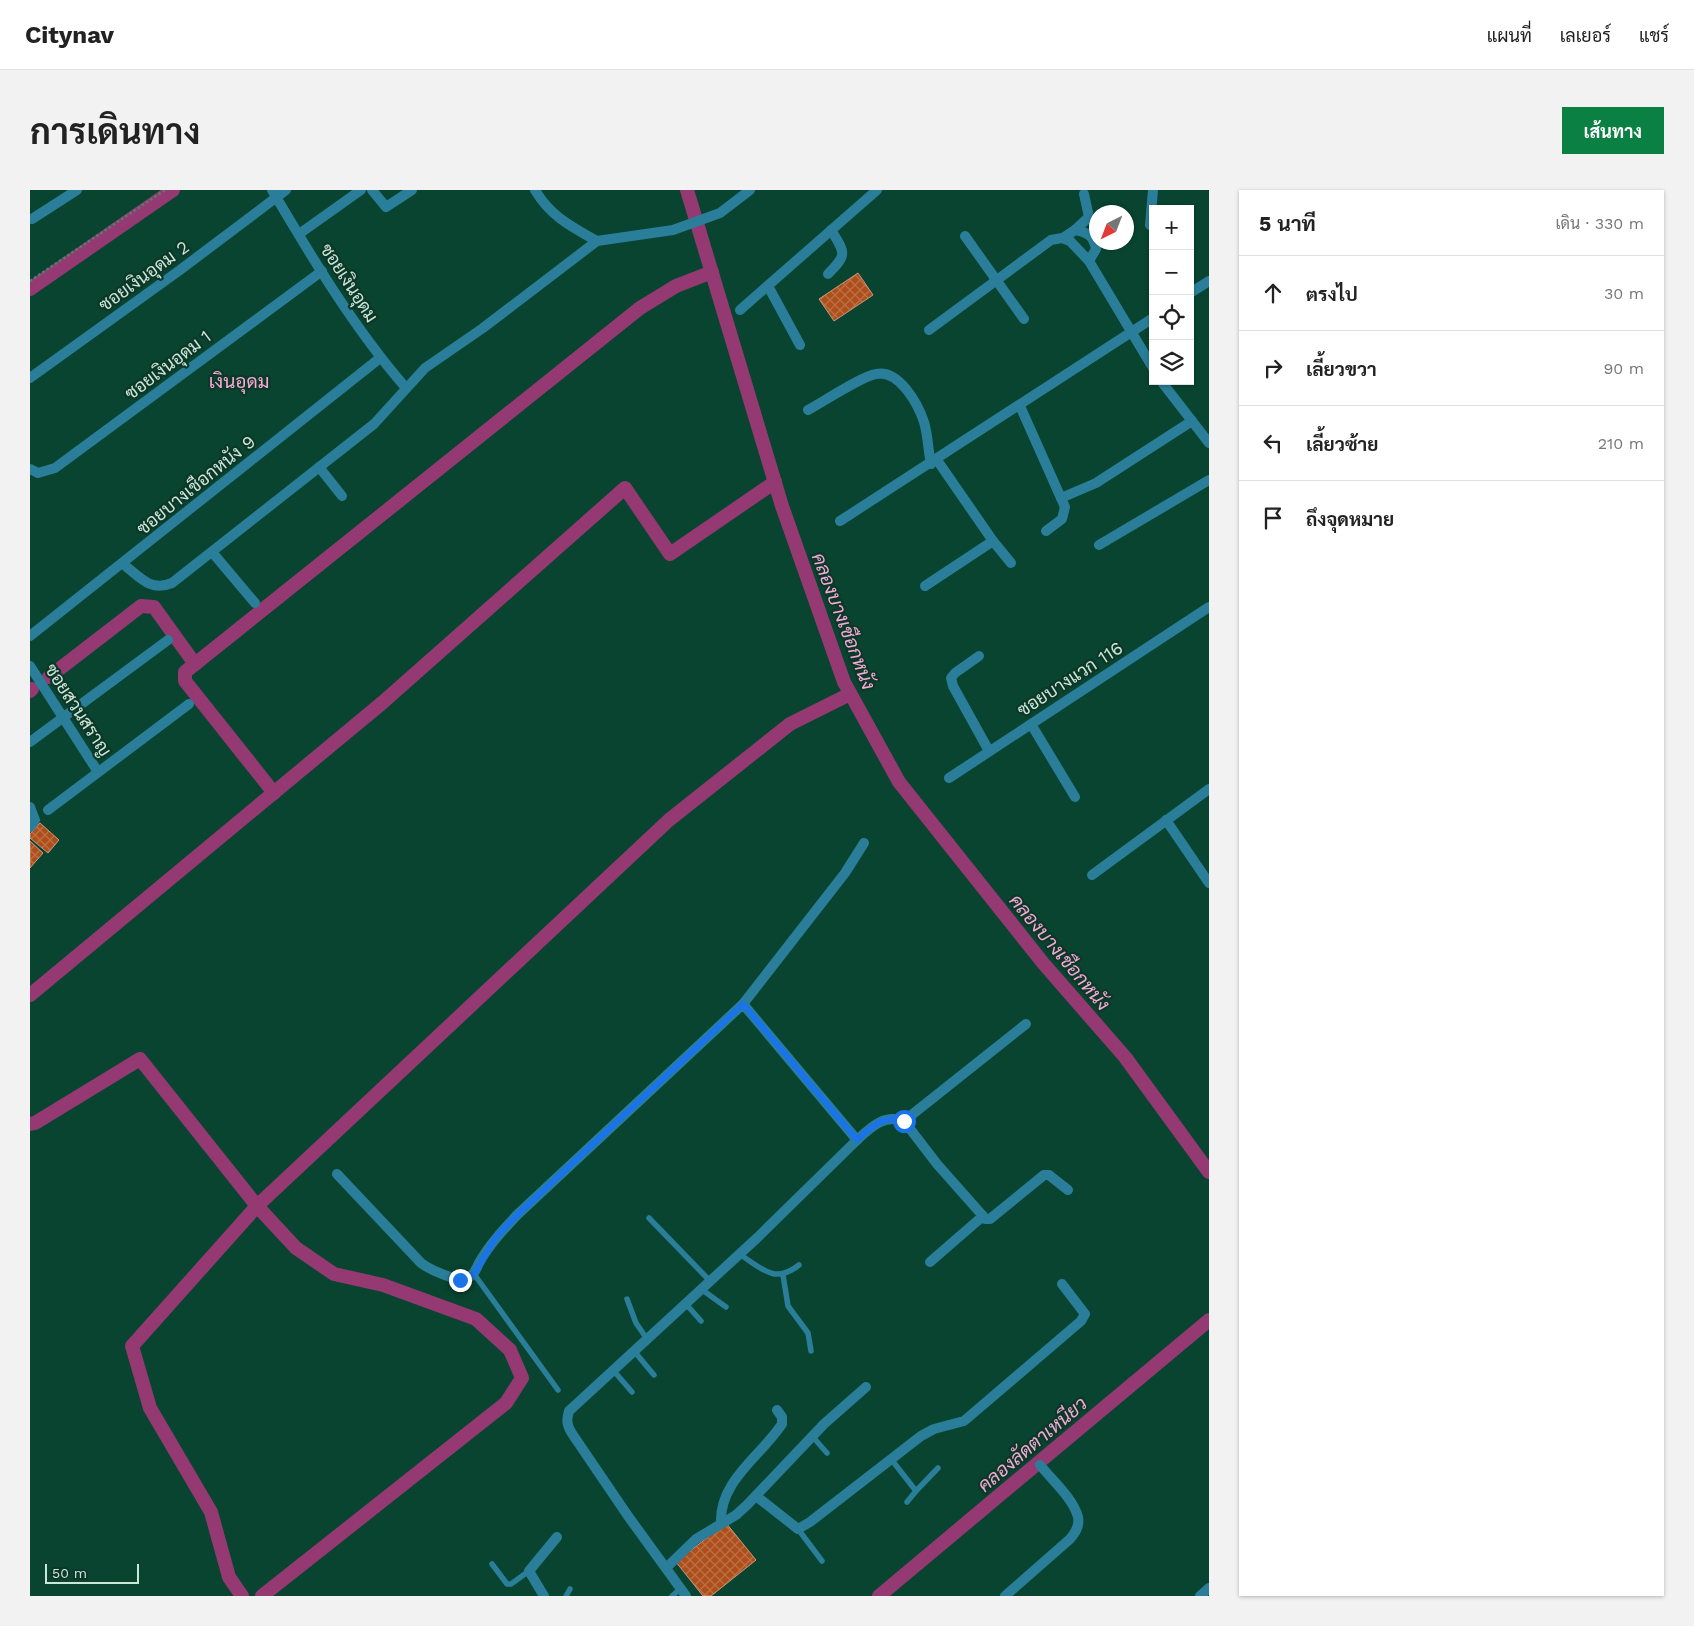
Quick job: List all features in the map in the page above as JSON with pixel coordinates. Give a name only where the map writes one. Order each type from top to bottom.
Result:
[{"type":"street","points":[[32,219],[77,190]]},
{"type":"street","name":"ซอยเงินอุดม 2","points":[[30,378],[180,270],[274,194],[286,190]]},
{"type":"street","points":[[299,234],[361,190]]},
{"type":"street","points":[[372,190],[386,206],[412,190]]},
{"type":"street","points":[[535,190],[554,215],[597,241]]},
{"type":"street","points":[[123,564],[151,585],[162,588],[172,583],[374,424],[426,368],[483,328],[597,241],[673,230],[720,213],[750,190]]},
{"type":"street","points":[[740,310],[876,190]]},
{"type":"street","points":[[1152,205],[1153,190]]},
{"type":"street","name":"ซอยเงินอุดม","points":[[274,194],[351,318],[380,358],[406,388]]},
{"type":"street","points":[[930,330],[1051,240],[1063,238],[1076,230],[1089,217],[1084,194]]},
{"type":"street","points":[[828,274],[843,258],[844,251],[831,230]]},
{"type":"street","points":[[1076,230],[1087,232],[1095,241],[1096,248],[1089,261]]},
{"type":"street","points":[[965,236],[1024,319]]},
{"type":"street","points":[[1063,238],[1070,241],[1089,261],[1149,362]]},
{"type":"street","name":"ซอยเงินอุดม 1","points":[[30,469],[38,473],[55,468],[322,271]]},
{"type":"street","points":[[1194,290],[1209,280]]},
{"type":"street","points":[[768,286],[800,345]]},
{"type":"street","points":[[840,521],[934,462],[1149,321]]},
{"type":"street","name":"ซอยบางเชือกหนัง 9","points":[[30,636],[380,358]]},
{"type":"street","points":[[808,410],[874,374],[892,376],[902,386],[918,409],[924,423],[934,462],[1011,563]]},
{"type":"street","points":[[1164,385],[1208,441]]},
{"type":"street","points":[[1020,406],[1065,507],[1062,520],[1046,532]]},
{"type":"street","points":[[1061,498],[1096,483],[1192,421]]},
{"type":"street","points":[[319,467],[342,496]]},
{"type":"street","points":[[1099,544],[1209,480]]},
{"type":"street","points":[[925,586],[993,541]]},
{"type":"street","points":[[212,552],[255,603]]},
{"type":"street","name":"ซอยบางแวก 116","points":[[948,778],[1209,606]]},
{"type":"street","points":[[30,742],[168,640]]},
{"type":"street","points":[[979,656],[951,678],[953,686],[989,751]]},
{"type":"street","name":"ซอยสวนสราญ","points":[[30,666],[98,772]]},
{"type":"street","points":[[48,810],[188,704]]},
{"type":"street","points":[[1031,724],[1075,797]]},
{"type":"street","points":[[1092,876],[1209,789]]},
{"type":"street","points":[[30,807],[35,820],[30,827]]},
{"type":"street","points":[[1166,820],[1209,883]]},
{"type":"street","points":[[337,1174],[421,1263],[430,1270],[460,1280],[467,1279],[474,1274],[488,1248],[517,1215],[743,1004],[846,873],[864,843]]},
{"type":"street","points":[[743,1004],[857,1140]]},
{"type":"street","points":[[904,1121],[1026,1024]]},
{"type":"street","points":[[683,1592],[612,1494],[568,1426],[566,1418],[569,1411],[739,1254],[872,1126],[886,1119],[896,1118],[904,1121],[937,1164],[985,1219],[990,1219],[1044,1175],[1049,1176],[1068,1190]]},
{"type":"street","points":[[930,1262],[983,1216]]},
{"type":"street","points":[[756,1496],[798,1528],[810,1522],[921,1436],[934,1429],[964,1421],[1081,1320],[1085,1314],[1062,1284]]},
{"type":"street","points":[[666,1568],[696,1539],[736,1515],[835,1413],[866,1387]]},
{"type":"street","points":[[721,1523],[720,1511],[730,1487],[782,1424],[782,1417],[777,1410]]},
{"type":"street","points":[[1005,1596],[1070,1539],[1078,1528],[1079,1518],[1070,1502],[1040,1465]]},
{"type":"street","points":[[544,1596],[529,1571],[557,1537]]},
{"type":"street","points":[[1200,1596],[1209,1588]]},
{"type":"lane","points":[[649,1218],[710,1280]]},
{"type":"lane","points":[[739,1254],[767,1272],[783,1275],[799,1265]]},
{"type":"lane","points":[[474,1274],[558,1390]]},
{"type":"lane","points":[[783,1275],[788,1306],[808,1333],[810,1351]]},
{"type":"lane","points":[[701,1289],[726,1307]]},
{"type":"lane","points":[[627,1299],[636,1323],[647,1339]]},
{"type":"lane","points":[[685,1303],[701,1321]]},
{"type":"lane","points":[[634,1351],[654,1375]]},
{"type":"lane","points":[[613,1370],[632,1392]]},
{"type":"lane","points":[[812,1436],[827,1454]]},
{"type":"lane","points":[[891,1459],[916,1491]]},
{"type":"lane","points":[[907,1502],[938,1468]]},
{"type":"lane","points":[[798,1528],[822,1561]]},
{"type":"lane","points":[[492,1564],[507,1584],[511,1584],[529,1571]]},
{"type":"lane","points":[[566,1596],[570,1589]]},
{"type":"lane","points":[[672,1596],[683,1592]]},
{"type":"path","points":[[30,282],[165,190]]},
{"type":"building","points":[[858,273],[873,295],[834,321],[819,299]]},
{"type":"building","points":[[40,823],[59,840],[48,853],[30,838],[30,834]]},
{"type":"building","points":[[30,841],[43,853],[30,868]]},
{"type":"building","points":[[726,1523],[756,1560],[711,1596],[703,1596],[676,1562]]},
{"type":"waterway","points":[[30,289],[173,190]]},
{"type":"waterway","name":"คลองบางเชือกหนัง","points":[[687,190],[782,506],[844,682],[899,782],[1043,963],[1125,1057],[1209,1172]]},
{"type":"waterway","points":[[274,793],[185,681],[185,672],[640,308],[676,286],[712,272]]},
{"type":"waterway","points":[[30,995],[382,703],[625,488],[670,554],[775,482]]},
{"type":"waterway","points":[[49,677],[141,606],[154,607],[195,664]]},
{"type":"waterway","points":[[242,1596],[229,1577],[211,1512],[150,1408],[132,1346],[257,1206],[669,820],[790,724],[850,694]]},
{"type":"waterway","points":[[30,1124],[35,1123],[140,1059],[257,1206],[296,1248],[334,1274],[383,1285],[476,1319],[510,1350],[522,1378],[506,1403],[262,1596]]},
{"type":"waterway","name":"คลองลัดตาเหนียว","points":[[879,1596],[1209,1320]]},
{"type":"district","name":"เงินอุดม","points":[[239,381]]},
{"type":"route","points":[[460,1280],[467,1279],[474,1274],[484,1254],[496,1237],[517,1215],[743,1004],[857,1140],[872,1126],[886,1119],[896,1118],[904,1121]]}]
